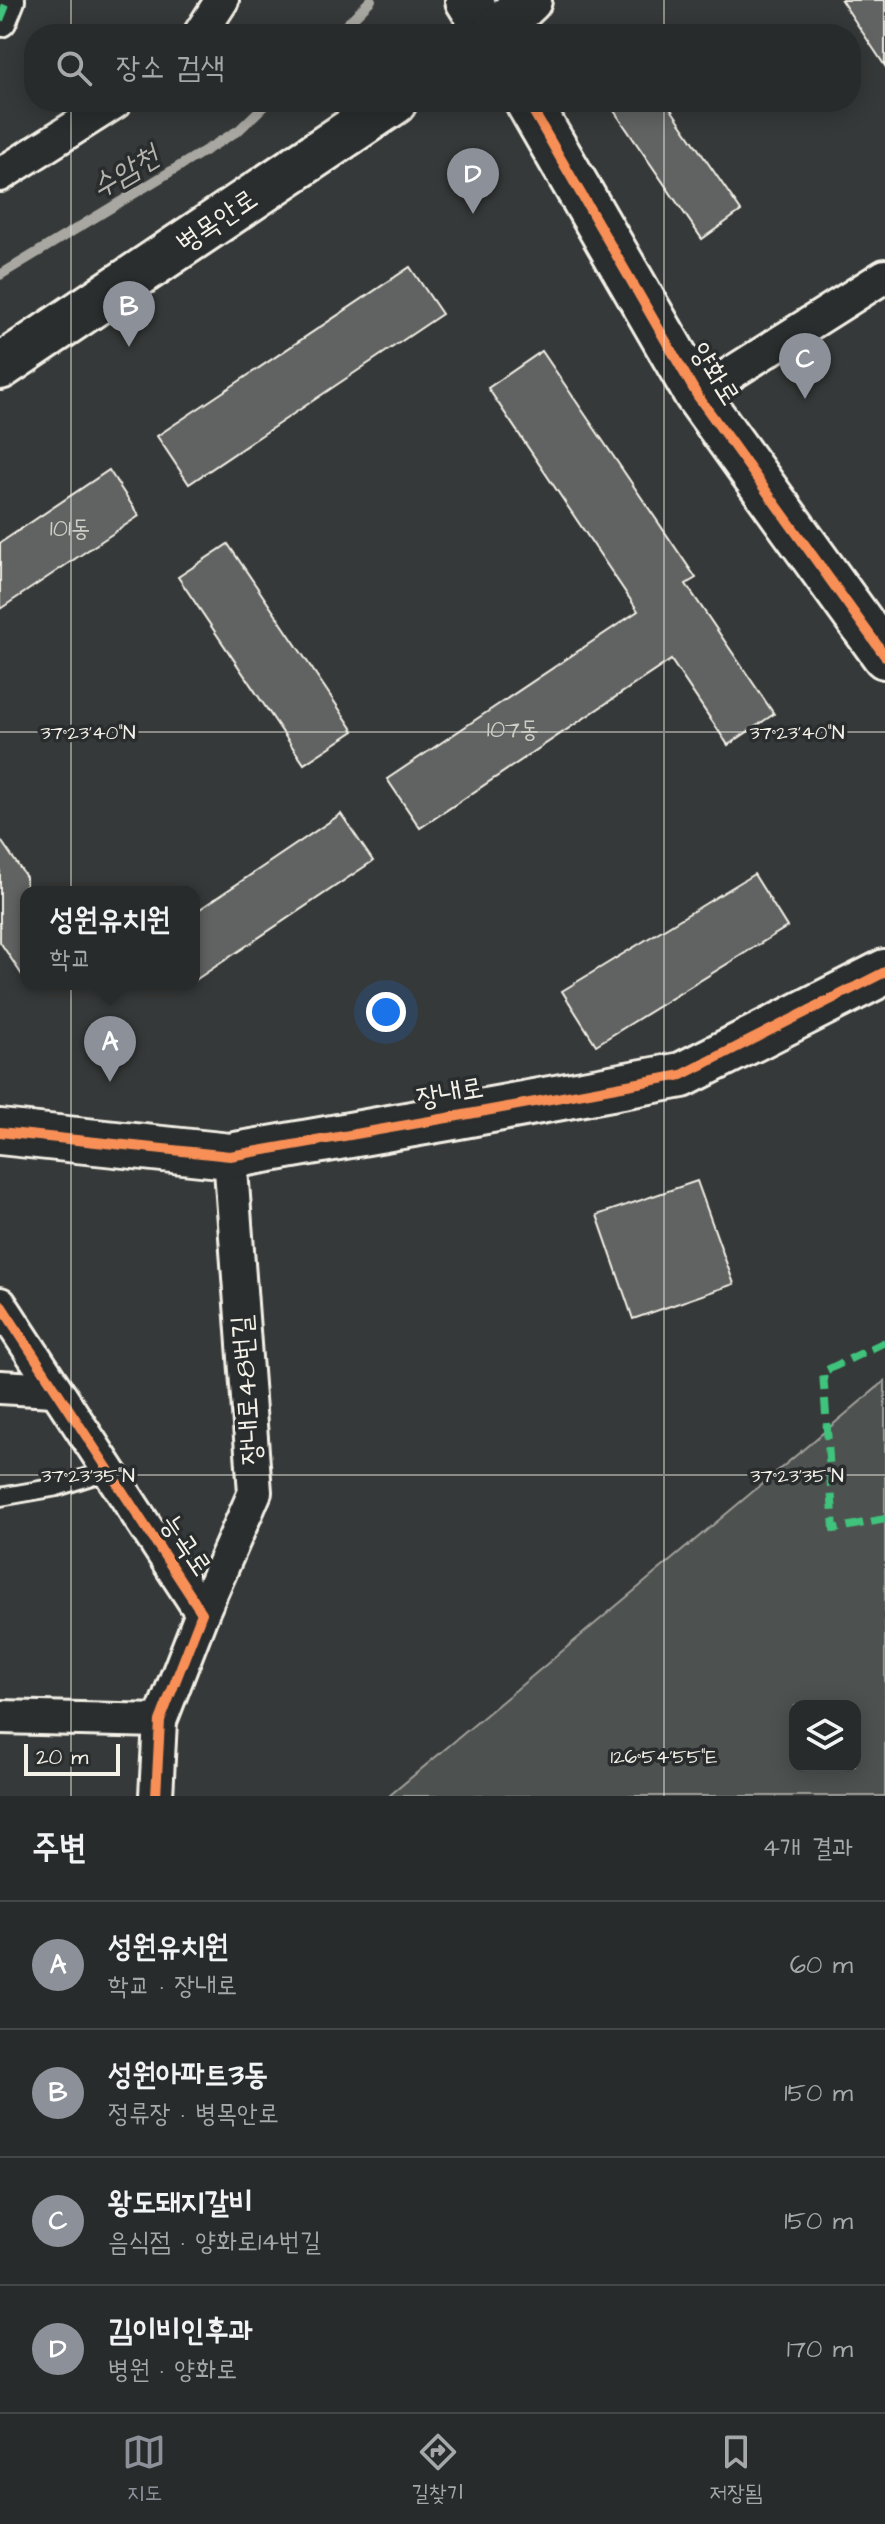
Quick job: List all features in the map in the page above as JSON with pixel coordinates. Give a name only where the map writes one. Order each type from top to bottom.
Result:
[{"type":"street","points":[[0,20],[8,0]]},
{"type":"street","points":[[206,24],[222,0]]},
{"type":"street","points":[[468,0],[484,24]]},
{"type":"street","points":[[502,24],[529,0]]},
{"type":"street","points":[[0,175],[99,112]]},
{"type":"street","name":"병목안로","points":[[0,367],[379,112]]},
{"type":"street","name":"양화로","points":[[534,112],[697,395],[884,652]]},
{"type":"street","points":[[697,395],[885,276]]},
{"type":"street","name":"장내로","points":[[0,1132],[230,1156],[682,1075],[885,972]]},
{"type":"street","name":"장내로48번길","points":[[202,1613],[255,1492],[230,1156]]},
{"type":"street","name":"능곡로","points":[[0,1304],[202,1613],[160,1721],[156,1796]]},
{"type":"street","points":[[0,1387],[54,1390]]},
{"type":"street","points":[[0,1717],[160,1721]]},
{"type":"lane","points":[[0,1497],[57,1487],[107,1471]]},
{"type":"shaded area","points":[[885,1381],[885,1796],[389,1796]]},
{"type":"building","points":[[841,0],[885,0],[885,66],[861,30],[861,24],[857,24]]},
{"type":"building","points":[[615,112],[673,112],[741,211],[702,239]]},
{"type":"building","points":[[410,267],[442,314],[189,484],[157,436]]},
{"type":"building","points":[[542,351],[696,578],[686,584],[774,714],[728,745],[671,660],[420,828],[387,779],[638,611],[488,388]]},
{"type":"building","points":[[109,470],[139,516],[0,609],[0,543]]},
{"type":"building","points":[[228,544],[354,731],[304,764],[178,577]]},
{"type":"building","points":[[341,814],[373,861],[200,977],[200,909]]},
{"type":"building","points":[[0,839],[26,877],[26,886],[20,886],[20,972],[0,942]]},
{"type":"building","points":[[754,874],[787,927],[596,1045],[562,991]]},
{"type":"building","points":[[697,1181],[734,1284],[633,1319],[597,1215]]},
{"type":"waterway","name":"수암천","points":[[347,24],[371,0]]},
{"type":"waterway","name":"수암천","points":[[0,275],[239,130],[258,112]]},
{"type":"marked path","points":[[0,20],[8,0]]},
{"type":"marked path","points":[[885,1342],[823,1372],[834,1529],[885,1519]]},
{"type":"cycle path","points":[[534,112],[697,395],[885,656]]},
{"type":"cycle path","points":[[0,1132],[230,1156],[447,1118],[682,1075],[885,972]]},
{"type":"cycle path","points":[[0,1304],[202,1613],[160,1721],[156,1796]]},
{"type":"place","name":"김이비인후과","points":[[473,214]]},
{"type":"place","name":"성원아파트3동","points":[[129,347]]},
{"type":"place","name":"왕도돼지갈비","points":[[805,399]]},
{"type":"place","name":"성원유치원","points":[[110,1082]]}]
